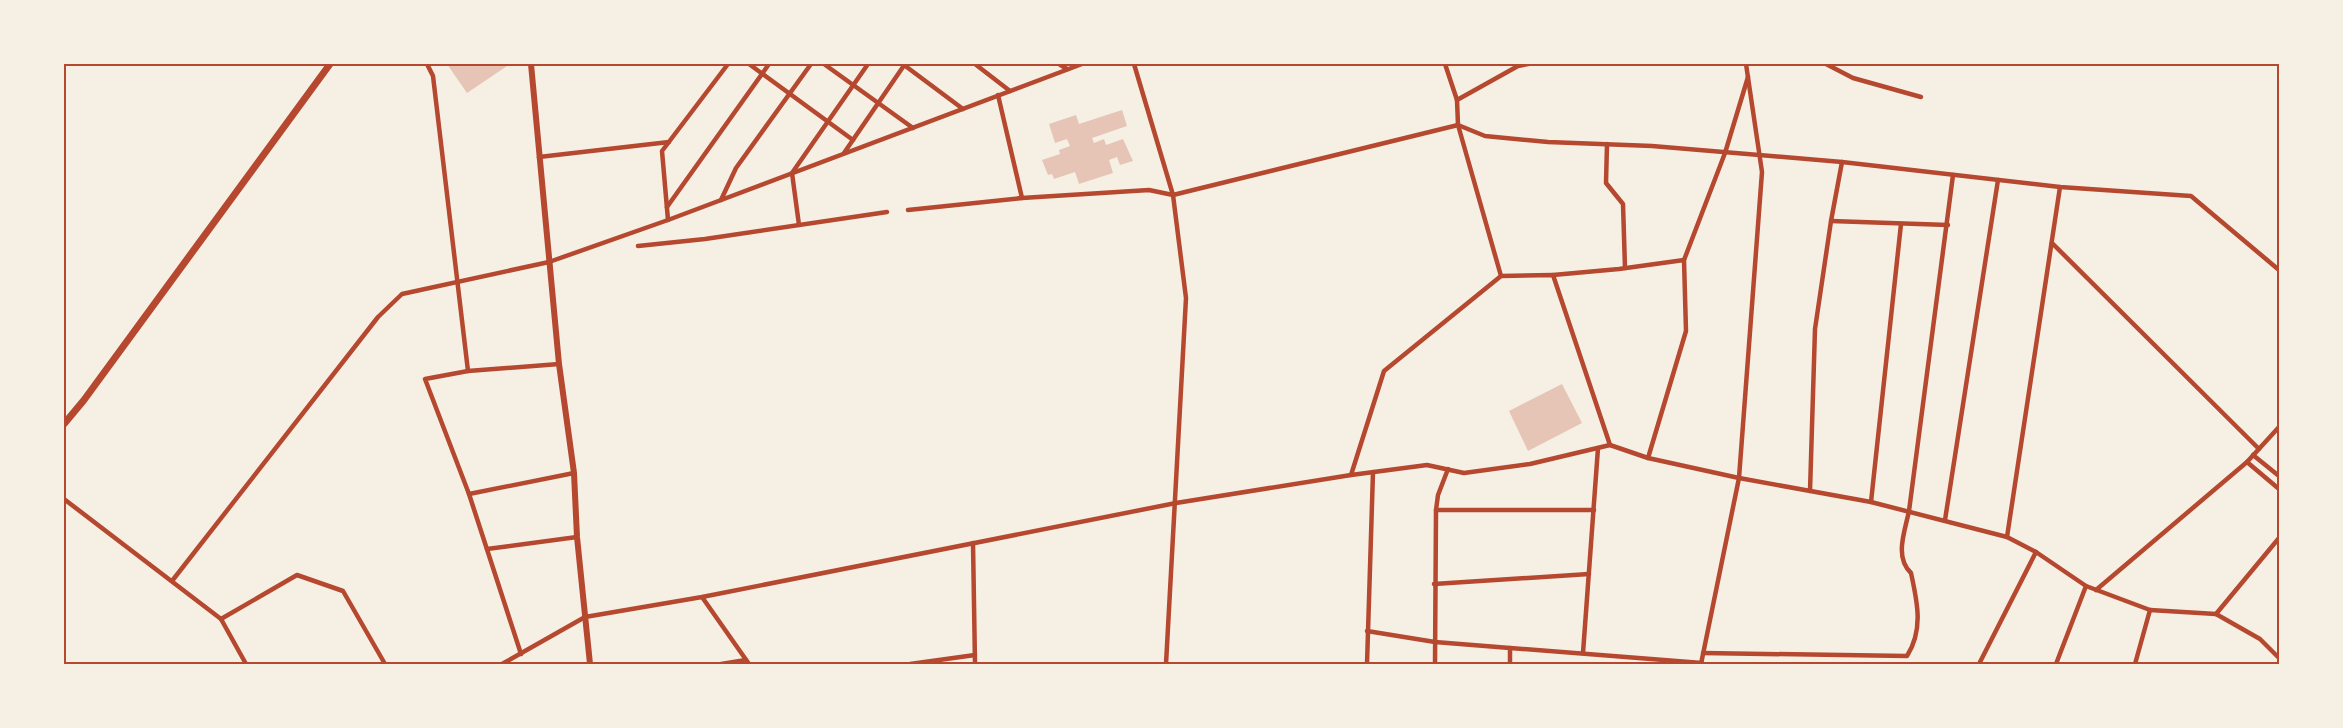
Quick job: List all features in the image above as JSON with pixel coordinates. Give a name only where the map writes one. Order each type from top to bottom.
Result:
[{"type":"main road","points":[[64,424],[84,400],[330,64]]},
{"type":"main road","points":[[530,64],[559,364],[574,473],[577,537],[590,664]]},
{"type":"street","points":[[427,64],[433,76],[440,149],[459,283],[468,371]]},
{"type":"street","points":[[668,220],[662,151],[728,64]]},
{"type":"street","points":[[749,64],[853,140]]},
{"type":"street","points":[[667,207],[769,64]]},
{"type":"street","points":[[721,200],[736,168],[811,64]]},
{"type":"street","points":[[824,64],[913,128]]},
{"type":"street","points":[[799,225],[792,173],[868,64]]},
{"type":"street","points":[[843,154],[879,104],[904,64],[963,108]]},
{"type":"street","points":[[975,64],[1010,91]]},
{"type":"street","points":[[1059,64],[1067,69]]},
{"type":"street","points":[[172,581],[378,317],[402,294],[549,262],[668,220],[1082,64]]},
{"type":"street","points":[[1134,64],[1173,195],[1186,298],[1166,664]]},
{"type":"street","points":[[1445,64],[1456,100],[1458,125],[1501,276]]},
{"type":"street","points":[[1456,100],[1518,65],[1528,64]]},
{"type":"street","points":[[1367,632],[1435,642],[1701,664],[1739,478],[1762,172],[1746,64]]},
{"type":"street","points":[[1826,64],[1853,78],[1921,97]]},
{"type":"street","points":[[1648,458],[1686,331],[1684,260],[1725,153],[1748,76]]},
{"type":"street","points":[[998,96],[1022,198]]},
{"type":"street","points":[[908,210],[1022,198],[1149,190],[1173,195],[1458,125],[1486,136],[1842,162],[2060,188],[2191,196],[2279,270]]},
{"type":"street","points":[[539,157],[669,142]]},
{"type":"street","points":[[1607,144],[1606,183],[1623,204],[1625,268]]},
{"type":"street","points":[[1810,491],[1815,329],[1842,162]]},
{"type":"street","points":[[1704,653],[1907,656],[1915,641],[1918,626],[1915,587],[1912,573],[1905,567],[1901,552],[1909,511],[1948,225],[1953,175]]},
{"type":"street","points":[[1945,520],[1998,180]]},
{"type":"street","points":[[2007,537],[2060,188]]},
{"type":"street","points":[[638,246],[705,239],[887,212]]},
{"type":"street","points":[[1831,221],[1948,225]]},
{"type":"street","points":[[1871,502],[1901,224]]},
{"type":"street","points":[[2052,242],[2259,449]]},
{"type":"street","points":[[1351,475],[1384,370],[1501,276],[1625,268],[1684,260]]},
{"type":"street","points":[[1553,274],[1610,445]]},
{"type":"street","points":[[521,654],[469,494],[425,379],[468,371],[559,364]]},
{"type":"street","points":[[2096,590],[2246,462],[2279,427]]},
{"type":"street","points":[[502,664],[585,617],[702,597],[1176,504],[1351,475],[1427,465],[1464,473],[1521,465],[1610,445],[1648,458],[1739,478],[1871,502],[2007,537],[2036,552],[2086,586],[2150,610],[2216,614],[2260,639],[2279,658]]},
{"type":"street","points":[[1583,654],[1598,448]]},
{"type":"street","points":[[2252,456],[2279,476]]},
{"type":"street","points":[[2246,462],[2279,489]]},
{"type":"street","points":[[1435,664],[1434,584],[1436,510],[1438,496],[1448,469]]},
{"type":"street","points":[[1367,664],[1374,472]]},
{"type":"street","points":[[469,494],[574,473]]},
{"type":"street","points":[[64,499],[221,619],[246,664]]},
{"type":"street","points":[[1436,510],[1594,510]]},
{"type":"street","points":[[487,549],[577,537]]},
{"type":"street","points":[[2216,614],[2279,538]]},
{"type":"street","points":[[973,543],[975,664]]},
{"type":"street","points":[[1979,664],[2036,552]]},
{"type":"street","points":[[1434,584],[1589,574]]},
{"type":"street","points":[[221,619],[297,575],[343,591],[385,664]]},
{"type":"street","points":[[2056,664],[2086,586]]},
{"type":"street","points":[[702,597],[748,662]]},
{"type":"street","points":[[2135,664],[2150,610]]},
{"type":"street","points":[[1510,648],[1510,664]]},
{"type":"street","points":[[910,664],[975,655]]},
{"type":"street","points":[[721,664],[748,662]]},
{"type":"building","points":[[447,64],[510,64],[467,93]]},
{"type":"building","points":[[1122,110],[1127,126],[1092,138],[1094,143],[1104,139],[1106,145],[1123,139],[1133,161],[1120,165],[1117,157],[1109,160],[1113,173],[1079,184],[1075,172],[1054,179],[1052,174],[1048,175],[1042,160],[1060,154],[1059,150],[1070,146],[1067,139],[1055,143],[1049,124],[1076,115],[1079,124]]},
{"type":"building","points":[[1562,384],[1582,423],[1528,451],[1509,411]]}]
